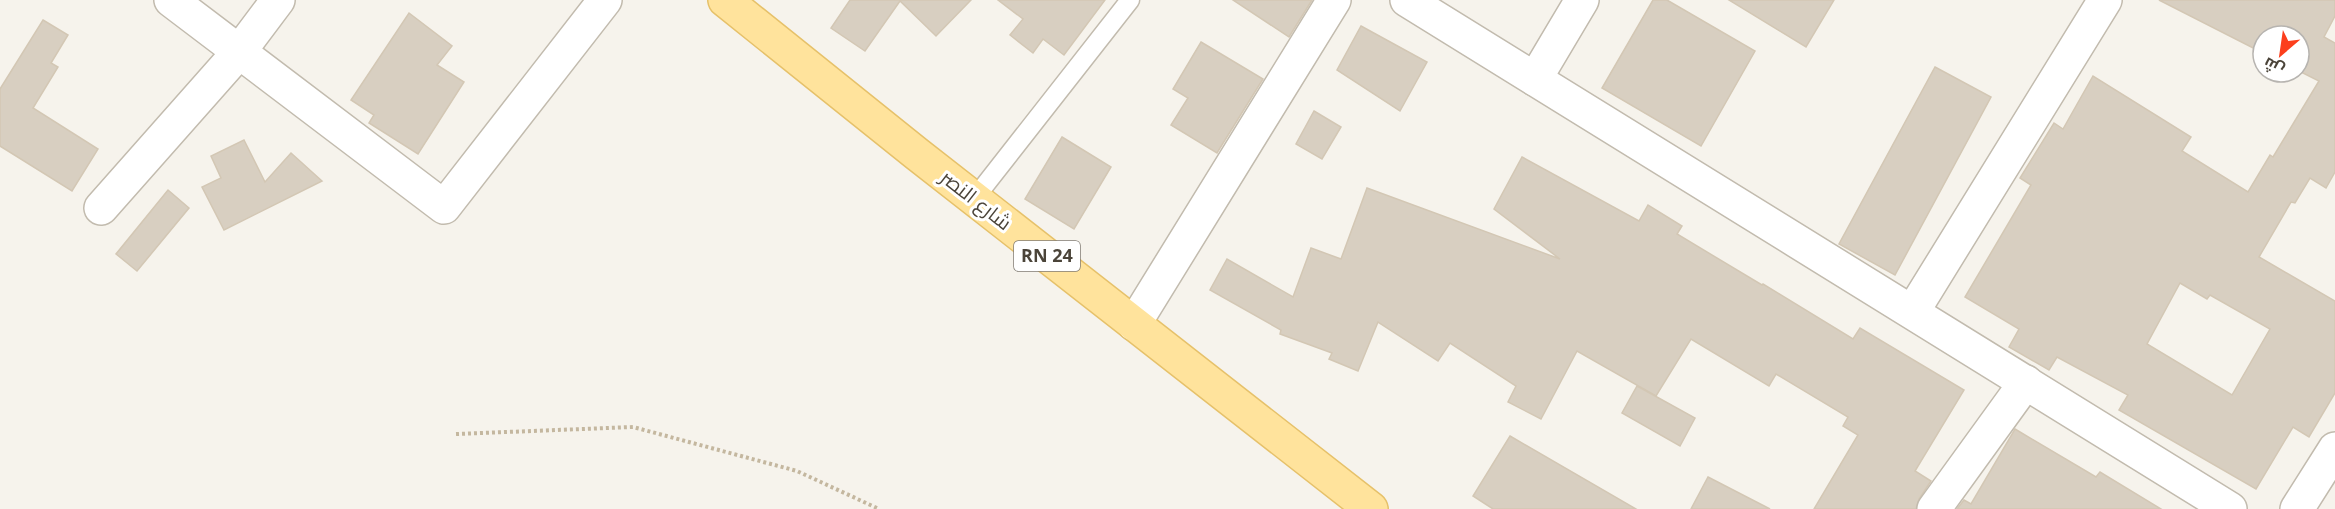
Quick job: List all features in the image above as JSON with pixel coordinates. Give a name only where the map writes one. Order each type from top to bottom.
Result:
[{"type":"main road","name":"شارع النصر","points":[[725,0],[974,199],[1371,509]]},
{"type":"street","points":[[171,0],[444,207],[605,0]]},
{"type":"street","points":[[101,208],[239,52],[278,0]]},
{"type":"street","points":[[1134,324],[1335,0]]},
{"type":"street","points":[[1407,0],[2230,509]]},
{"type":"street","points":[[1535,79],[1582,0]]},
{"type":"street","points":[[1913,311],[2105,0]]},
{"type":"street","points":[[1934,509],[2026,382]]},
{"type":"street","points":[[2297,509],[2335,449]]},
{"type":"lane","points":[[974,199],[1130,0]]},
{"type":"path","points":[[456,434],[633,427],[796,471],[879,509]]},
{"type":"building","points":[[850,0],[971,0],[936,36],[900,1],[865,51],[831,28]]},
{"type":"building","points":[[998,0],[1105,0],[1064,55],[1043,39],[1033,53],[1010,35],[1023,19]]},
{"type":"building","points":[[1233,0],[1312,0],[1289,37]]},
{"type":"building","points":[[1653,0],[1667,0],[1755,51],[1701,146],[1602,88]]},
{"type":"building","points":[[1729,0],[1834,0],[1806,47]]},
{"type":"building","points":[[2159,0],[2335,0],[2335,16],[2324,37],[2335,43],[2335,172],[2326,188],[2310,178],[2295,203],[2291,202],[2259,257],[2335,301],[2335,393],[2309,437],[2293,427],[2256,489],[2119,410],[2128,395],[2057,357],[2049,370],[2009,347],[2019,329],[1965,297],[2031,185],[2020,178],[2054,123],[2063,129],[2093,76],[2191,137],[2182,151],[2248,192],[2270,155],[2273,157],[2319,81],[2311,77],[2311,24],[2251,24],[2251,47]],"holes":[[[2180,283],[2207,299],[2210,295],[2270,329],[2232,395],[2147,344]]]},
{"type":"building","points":[[409,13],[452,46],[437,65],[464,82],[418,154],[369,123],[374,115],[351,100]]},
{"type":"building","points":[[43,20],[68,35],[51,63],[58,67],[33,108],[98,149],[72,191],[0,146],[0,89]]},
{"type":"building","points":[[1361,26],[1427,62],[1400,111],[1337,70]]},
{"type":"building","points":[[1201,42],[1263,79],[1217,153],[1171,125],[1188,98],[1173,89]]},
{"type":"building","points":[[1935,67],[1991,97],[1895,275],[1839,244]]},
{"type":"building","points":[[1314,111],[1341,127],[1322,159],[1296,144]]},
{"type":"building","points":[[1062,137],[1111,167],[1074,229],[1025,199]]},
{"type":"building","points":[[244,140],[265,182],[291,153],[322,181],[224,230],[202,187],[221,178],[211,156]]},
{"type":"building","points":[[1522,157],[1639,221],[1648,205],[1682,226],[1677,234],[1853,339],[1860,328],[1964,390],[1915,471],[1931,481],[1919,499],[1916,509],[1814,509],[1858,435],[1843,426],[1848,417],[1776,374],[1769,386],[1691,339],[1656,396],[1577,351],[1541,419],[1508,402],[1516,386],[1450,343],[1438,361],[1378,322],[1358,371],[1329,359],[1332,353],[1280,334],[1281,330],[1210,290],[1227,259],[1293,297],[1311,248],[1341,259],[1367,188],[1560,259],[1494,209]]},
{"type":"building","points":[[168,190],[189,208],[137,271],[116,254]]},
{"type":"building","points":[[1637,386],[1695,418],[1680,446],[1622,413]]},
{"type":"building","points":[[2015,429],[2096,477],[2100,472],[2161,509],[1957,509],[1964,500],[1971,504]]},
{"type":"building","points":[[1510,436],[1636,509],[1493,509],[1473,496]]},
{"type":"building","points":[[1708,477],[1770,509],[1691,509]]}]
